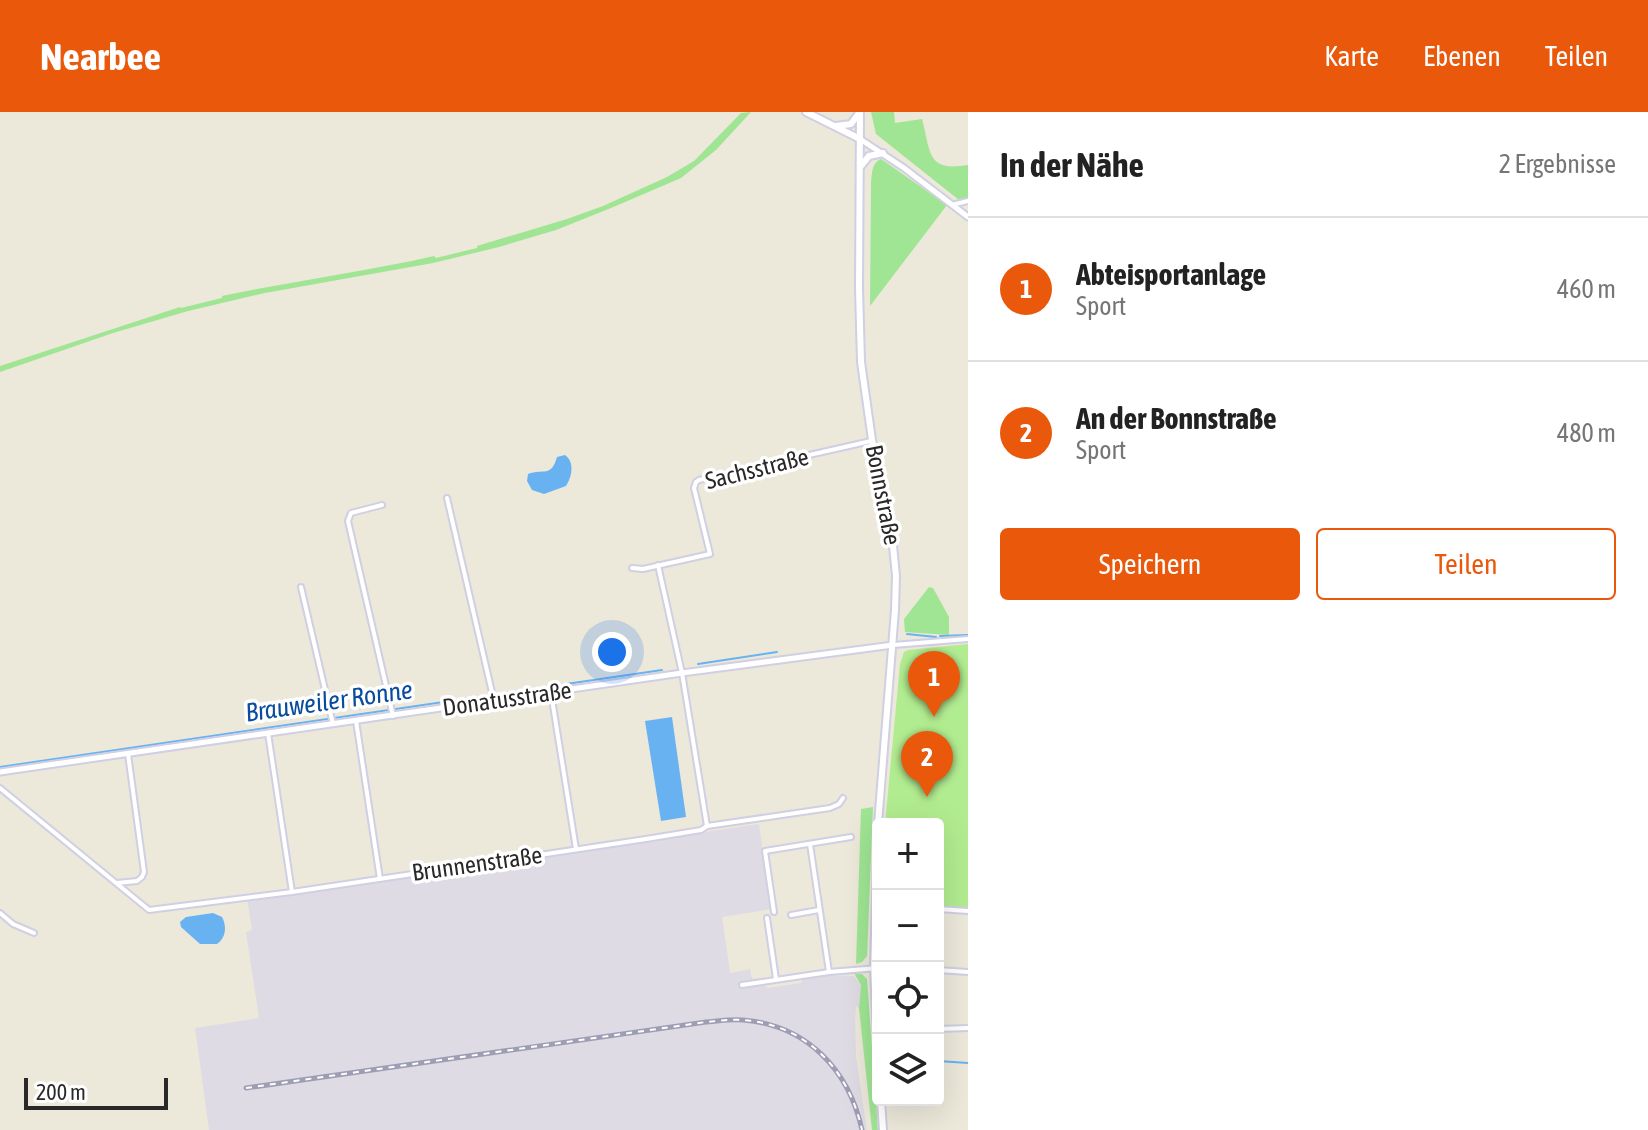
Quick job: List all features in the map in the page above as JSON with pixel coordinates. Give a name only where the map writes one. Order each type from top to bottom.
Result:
[{"type":"main road","points":[[806,112],[860,139]]},
{"type":"main road","points":[[835,126],[851,124],[860,112]]},
{"type":"main road","name":"Bonnstraße","points":[[860,112],[860,339],[872,440],[891,525],[896,581],[879,818]]},
{"type":"main road","points":[[860,167],[869,156],[883,153]]},
{"type":"main road","name":"Bonnstraße","points":[[876,962],[877,890]]},
{"type":"main road","points":[[881,1106],[883,1130]]},
{"type":"street","points":[[860,139],[968,217]]},
{"type":"street","points":[[952,205],[968,201]]},
{"type":"street","name":"Sachsstraße","points":[[632,568],[643,569],[710,554],[694,488],[699,480],[872,440]]},
{"type":"street","points":[[447,498],[494,700]]},
{"type":"street","points":[[382,505],[351,513],[348,521],[393,714]]},
{"type":"street","points":[[658,565],[682,673],[707,826]]},
{"type":"street","points":[[301,587],[332,723]]},
{"type":"street","name":"Donatusstraße","points":[[0,772],[682,673],[893,645],[968,639]]},
{"type":"street","points":[[551,693],[576,849]]},
{"type":"street","points":[[356,721],[380,879]]},
{"type":"street","points":[[268,733],[292,892]]},
{"type":"street","points":[[114,883],[137,881],[144,872],[127,753]]},
{"type":"street","name":"Brunnenstraße","points":[[0,788],[149,910],[292,892],[701,830],[707,826],[830,808],[843,798]]},
{"type":"street","points":[[774,912],[765,851],[851,837]]},
{"type":"street","points":[[809,844],[829,972]]},
{"type":"street","points":[[944,909],[968,911]]},
{"type":"street","points":[[791,915],[819,910]]},
{"type":"street","points":[[0,913],[13,924],[34,933]]},
{"type":"street","points":[[767,918],[776,980]]},
{"type":"street","points":[[742,985],[872,968]]},
{"type":"street","points":[[944,970],[968,972]]},
{"type":"street","points":[[944,1029],[968,1028]]},
{"type":"shaded area","points":[[759,824],[771,909],[722,917],[730,972],[750,969],[752,979],[758,978],[759,985],[768,988],[830,975],[854,976],[861,985],[855,1018],[856,1057],[867,1130],[209,1130],[195,1028],[259,1018],[246,932],[252,930],[247,898],[470,869],[472,866]]},
{"type":"green space","points":[[751,112],[716,150],[681,178],[556,230],[433,263],[265,293],[188,311],[0,372],[0,366],[180,307],[222,296],[436,258],[567,219],[667,177],[694,161],[741,113]]},
{"type":"green space","points":[[871,112],[894,112],[895,123],[922,119],[929,150],[937,162],[968,165],[968,199],[959,200],[876,134]]},
{"type":"green space","points":[[881,159],[947,205],[870,306],[871,184],[874,166]]},
{"type":"green space","points":[[929,587],[933,588],[949,617],[949,635],[905,632],[904,619]]},
{"type":"green space","points":[[968,644],[968,908],[944,906],[944,818],[886,818],[900,664],[904,652]]},
{"type":"green space","points":[[873,807],[867,956],[856,964],[861,809]]},
{"type":"green space","points":[[854,973],[862,974],[867,979],[872,1106],[876,1106],[878,1130],[872,1130],[859,1008],[861,985]]},
{"type":"water","points":[[565,455],[572,470],[566,486],[544,494],[532,490],[527,481],[528,474],[549,470],[557,457]]},
{"type":"water","points":[[672,717],[686,817],[661,821],[645,721]]},
{"type":"water","points":[[213,913],[222,917],[225,924],[224,935],[217,944],[200,944],[181,927],[180,922],[186,917]]},
{"type":"waterway","points":[[907,634],[936,637]]},
{"type":"waterway","points":[[940,636],[968,635]]},
{"type":"waterway","name":"Brauweiler Ronne","points":[[698,664],[777,652]]},
{"type":"waterway","name":"Brauweiler Ronne","points":[[0,767],[662,670]]},
{"type":"waterway","points":[[944,1061],[968,1063]]},
{"type":"railway","points":[[246,1088],[706,1022],[743,1020],[787,1031],[822,1054],[847,1088],[862,1130]]},
{"type":"place","name":"Abteisportanlage","points":[[934,717]]},
{"type":"place","name":"An der Bonnstraße","points":[[927,797]]}]
